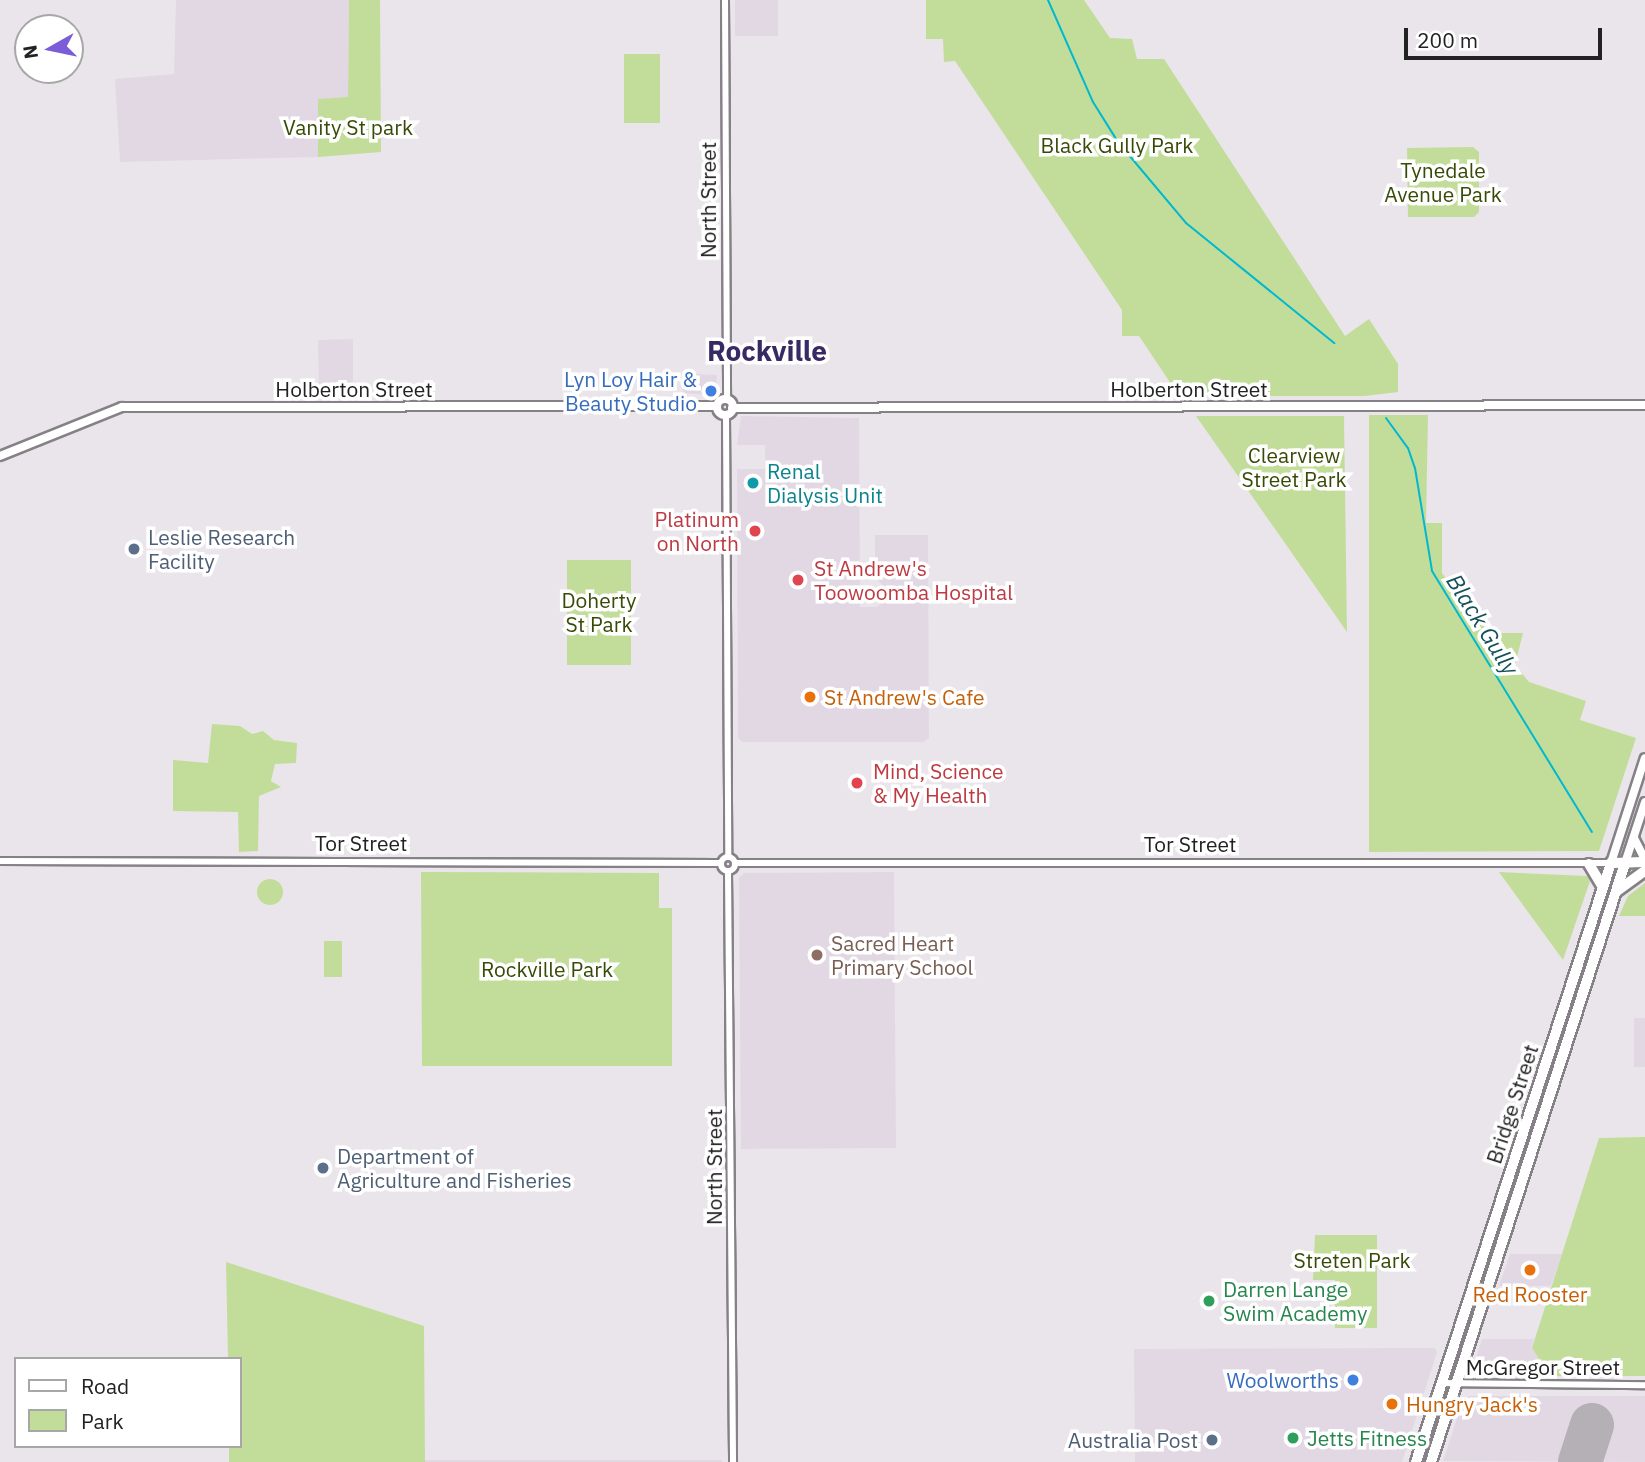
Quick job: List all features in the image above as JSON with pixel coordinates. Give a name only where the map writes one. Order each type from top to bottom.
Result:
[{"type":"highway","name":"Tor Street","points":[[1611,863],[1645,861]]},
{"type":"highway","points":[[1589,863],[1603,887]]},
{"type":"highway","name":"Bridge Street","points":[[1416,1462],[1611,863]]},
{"type":"highway","name":"Bridge Street","points":[[1431,1462],[1625,863]]},
{"type":"highway","points":[[1615,893],[1645,871]]},
{"type":"main road","points":[[717,406],[727,400],[729,412]]},
{"type":"main road","name":"Holberton Street","points":[[729,412],[1645,405]]},
{"type":"main road","points":[[717,406],[729,412]]},
{"type":"main road","name":"Holberton Street","points":[[0,456],[122,407],[717,406]]},
{"type":"main road","name":"Bridge Street","points":[[1611,863],[1645,758]]},
{"type":"main road","name":"Bridge Street","points":[[1625,863],[1645,802]]},
{"type":"main road","points":[[1634,838],[1645,861]]},
{"type":"street","name":"North Street","points":[[724,0],[727,400]]},
{"type":"street","points":[[728,856],[736,863],[728,872],[721,863],[728,856],[729,412]]},
{"type":"street","name":"Tor Street","points":[[0,861],[721,863]]},
{"type":"street","name":"Tor Street","points":[[736,863],[1611,863]]},
{"type":"street","name":"North Street","points":[[728,872],[733,1462]]},
{"type":"street","name":"McGregor Street","points":[[1442,1383],[1645,1385]]},
{"type":"shaded area","points":[[176,0],[349,0],[348,98],[318,99],[318,157],[120,162],[115,79],[174,74]]},
{"type":"shaded area","points":[[735,0],[778,0],[778,36],[735,36]]},
{"type":"shaded area","points":[[353,339],[353,396],[322,396],[319,392],[318,340]]},
{"type":"shaded area","points":[[684,373],[717,375],[716,395],[683,393]]},
{"type":"shaded area","name":"St Andrew's Toowoomba Hospital","points":[[741,416],[859,418],[860,607],[877,607],[886,598],[886,589],[875,577],[875,535],[928,535],[929,738],[924,742],[742,742],[738,737],[737,469],[765,469],[765,445],[737,445]]},
{"type":"shaded area","name":"Sacred Heart Primary School","points":[[894,872],[896,1148],[741,1149],[739,878],[744,873]]},
{"type":"shaded area","points":[[1634,1018],[1645,1018],[1645,1067],[1634,1067]]},
{"type":"shaded area","name":"Red Rooster","points":[[1510,1254],[1562,1254],[1551,1286],[1499,1286]]},
{"type":"shaded area","points":[[1482,1339],[1534,1339],[1532,1348],[1550,1376],[1474,1376],[1471,1372]]},
{"type":"shaded area","points":[[1435,1348],[1437,1352],[1402,1462],[1135,1462],[1134,1349]]},
{"type":"shaded area","points":[[1469,1396],[1645,1396],[1645,1462],[1443,1461],[1463,1400]]},
{"type":"shaded area","points":[[425,1460],[722,1462],[425,1462]]},
{"type":"green space","name":"Vanity St park","points":[[349,0],[380,0],[381,152],[318,157],[318,99],[348,97]]},
{"type":"green space","name":"Black Gully Park","points":[[926,0],[1084,0],[1110,38],[1132,39],[1137,59],[1164,59],[1345,336],[1369,319],[1398,364],[1398,392],[1365,396],[1169,396],[1169,381],[1139,336],[1122,336],[1122,310],[955,61],[944,62],[943,39],[926,39]]},
{"type":"green space","points":[[624,54],[660,54],[660,123],[624,123]]},
{"type":"green space","name":"Tynedale Avenue Park","points":[[1473,147],[1479,152],[1479,212],[1474,217],[1408,217],[1407,148]]},
{"type":"green space","points":[[1369,415],[1428,415],[1426,523],[1442,523],[1442,573],[1489,633],[1523,633],[1515,665],[1529,682],[1586,701],[1580,720],[1636,738],[1599,851],[1369,852]]},
{"type":"green space","name":"Clearview Street Park","points":[[1196,416],[1344,416],[1347,632]]},
{"type":"green space","name":"Doherty St Park","points":[[567,560],[631,560],[631,665],[567,665]]},
{"type":"green space","points":[[212,724],[240,726],[252,734],[263,731],[274,740],[297,743],[296,763],[275,764],[271,781],[281,787],[259,796],[258,851],[239,852],[238,812],[173,811],[173,760],[208,763]]},
{"type":"green space","name":"Rockville Park","points":[[421,872],[659,873],[659,908],[672,908],[672,1066],[422,1066]]},
{"type":"green space","points":[[1499,872],[1587,876],[1590,881],[1563,960]]},
{"type":"green space","points":[[270,879],[280,882],[283,892],[280,902],[270,905],[260,902],[257,892],[260,882]]},
{"type":"green space","points":[[1645,883],[1645,916],[1619,916],[1628,896]]},
{"type":"green space","points":[[324,941],[342,941],[342,977],[324,977]]},
{"type":"green space","points":[[1645,1137],[1645,1376],[1550,1376],[1532,1348],[1599,1138]]},
{"type":"green space","name":"Streten Park","points":[[1315,1235],[1377,1235],[1377,1328],[1335,1328],[1335,1280],[1313,1280]]},
{"type":"green space","points":[[226,1262],[424,1326],[425,1462],[229,1462],[229,1448],[242,1448],[242,1357],[228,1357]]},
{"type":"waterway","name":"Black Gully","points":[[1048,0],[1093,102],[1118,142],[1186,223],[1334,343]]},
{"type":"waterway","name":"Black Gully","points":[[1386,418],[1408,448],[1415,468],[1432,571],[1592,832]]},
{"type":"runway","points":[[1580,1462],[1592,1425]]},
{"type":"place","name":"Lyn Loy Hair & Beauty Studio","points":[[711,391]]},
{"type":"place","name":"Renal Dialysis Unit","points":[[753,483]]},
{"type":"place","name":"Platinum on North","points":[[755,531]]},
{"type":"place","name":"Leslie Research Facility","points":[[134,549]]},
{"type":"place","name":"St Andrew's Toowoomba Hospital","points":[[798,580]]},
{"type":"place","name":"St Andrew's Cafe","points":[[810,697]]},
{"type":"place","name":"Mind, Science & My Health","points":[[857,783]]},
{"type":"place","name":"Sacred Heart Primary School","points":[[817,955]]},
{"type":"place","name":"Department of Agriculture and Fisheries","points":[[323,1168]]},
{"type":"place","name":"Red Rooster","points":[[1530,1270]]},
{"type":"place","name":"Darren Lange Swim Academy","points":[[1209,1301]]},
{"type":"place","name":"Woolworths","points":[[1353,1380]]},
{"type":"place","name":"Hungry Jack's","points":[[1392,1404]]},
{"type":"place","name":"Jetts Fitness","points":[[1293,1438]]},
{"type":"place","name":"Australia Post","points":[[1212,1440]]},
{"type":"district","name":"Rockville","points":[[767,351]]}]
